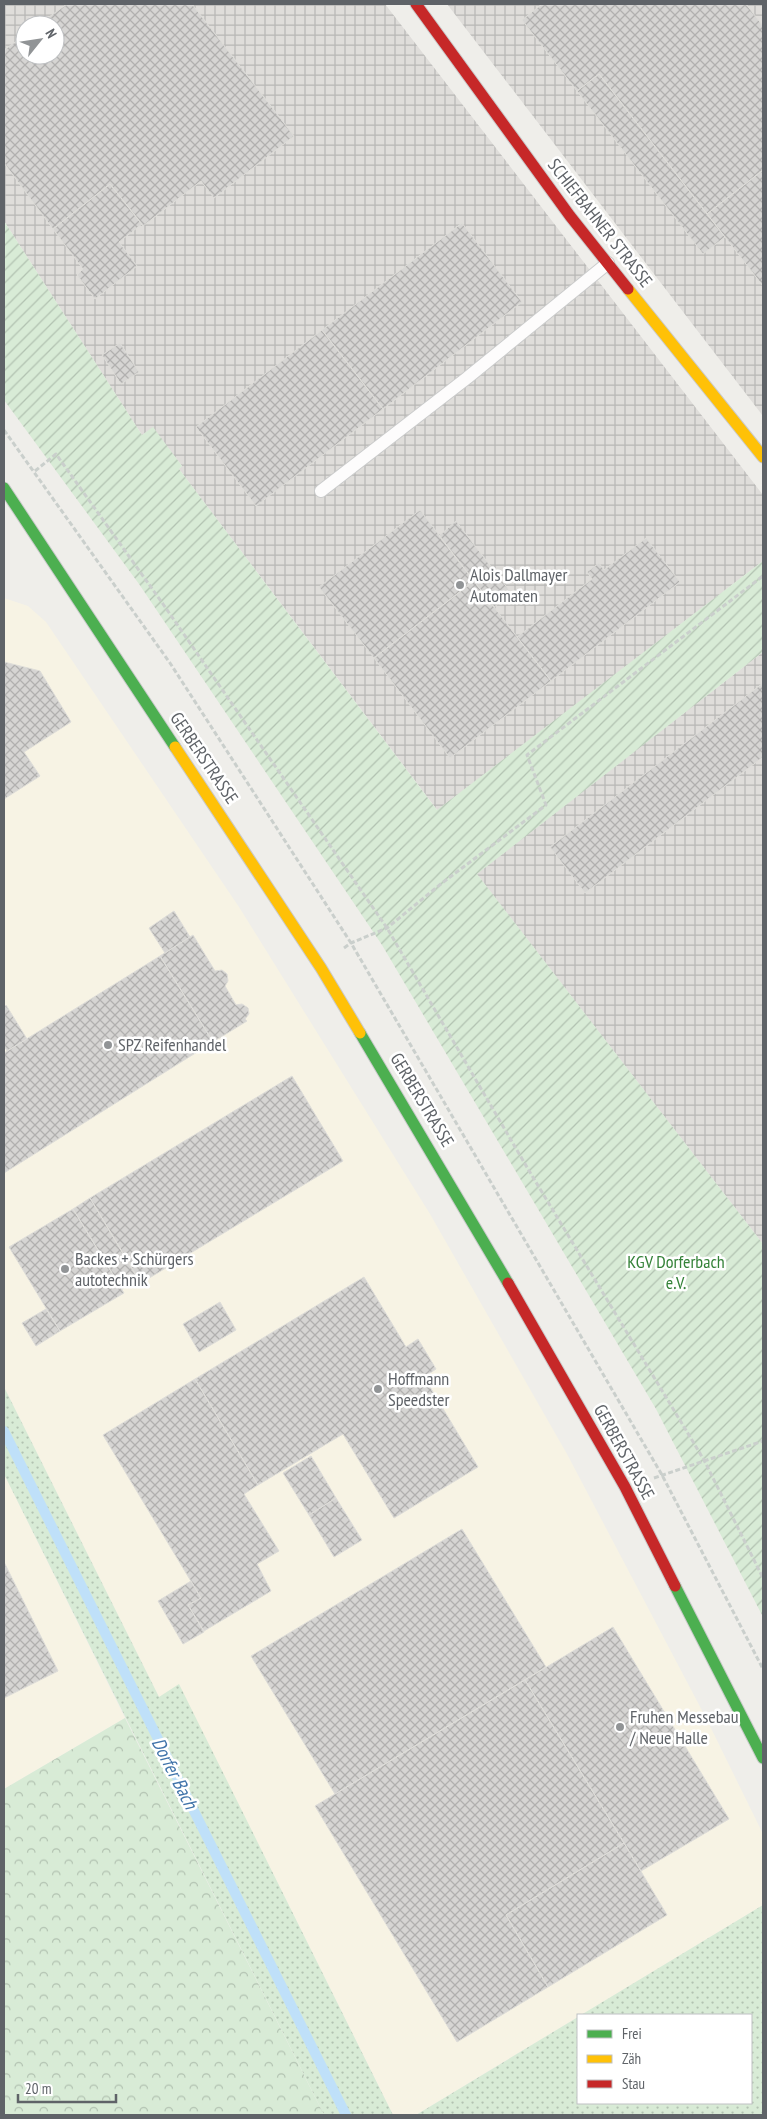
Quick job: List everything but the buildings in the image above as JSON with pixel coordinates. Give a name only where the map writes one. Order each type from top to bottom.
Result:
[{"type":"street","name":"SCHIEFBAHNER STRASSE","points":[[416,4],[570,216],[763,457]]},
{"type":"street","name":"GERBERSTRASSE","points":[[6,491],[322,968],[463,1204],[625,1487],[763,1758]]},
{"type":"lane","points":[[321,491],[467,378],[608,264]]},
{"type":"path","points":[[6,491],[56,454],[163,604],[387,928],[528,1169],[704,1460],[763,1578]]},
{"type":"path","points":[[322,968],[351,942],[387,928],[442,883],[546,805],[527,755],[763,576]]},
{"type":"path","points":[[625,1487],[763,1441]]},
{"type":"shaded area","points":[[4,4],[385,4],[763,495],[763,561],[438,811],[179,469],[182,466],[153,428],[142,435],[4,221]]},
{"type":"shaded area","points":[[447,4],[763,4],[763,416],[710,347]]},
{"type":"shaded area","points":[[4,598],[28,606],[46,622],[239,907],[430,1214],[567,1454],[706,1718],[763,1834],[763,1905],[583,2014],[577,2014],[577,2018],[416,2115],[393,2115],[179,1685],[159,1697],[4,1387]]},
{"type":"shaded area","points":[[763,652],[763,1244],[476,873]]},
{"type":"shaded area","points":[[4,1474],[125,1718],[4,1789]]},
{"type":"green space","name":"KGV Dorferbach e.V.","points":[[4,221],[142,435],[153,427],[182,466],[179,469],[437,810],[763,561],[763,652],[477,874],[763,1244],[763,1617],[656,1409],[382,945],[139,584],[4,400]]},
{"type":"green space","points":[[4,1387],[159,1697],[179,1684],[393,2115],[324,2115],[4,1474]]},
{"type":"green space","points":[[125,1718],[324,2115],[4,2115],[4,1789]]},
{"type":"green space","points":[[763,1905],[763,2115],[416,2115],[577,2018],[577,2104],[752,2104],[752,2014],[583,2014]]},
{"type":"waterway","name":"Dorfer Bach","points":[[4,1431],[346,2115]]},
{"type":"traffic: fast","points":[[4,488],[175,747]]},
{"type":"traffic: fast","points":[[360,1033],[508,1283]]},
{"type":"traffic: fast","points":[[675,1586],[763,1758]]},
{"type":"traffic: slow","points":[[628,289],[763,457]]},
{"type":"traffic: slow","points":[[175,747],[321,968],[360,1033]]},
{"type":"traffic: jam","points":[[416,4],[570,216],[628,289]]},
{"type":"traffic: jam","points":[[508,1283],[625,1487],[675,1586]]},
{"type":"place","name":"Alois Dallmayer Automaten","points":[[460,585]]},
{"type":"place","name":"SPZ Reifenhandel","points":[[108,1045]]},
{"type":"place","name":"Backes + Schürgers autotechnik","points":[[65,1269]]},
{"type":"place","name":"Hoffmann Speedster","points":[[378,1389]]},
{"type":"place","name":"Fruhen Messebau / Neue Halle","points":[[620,1727]]}]
